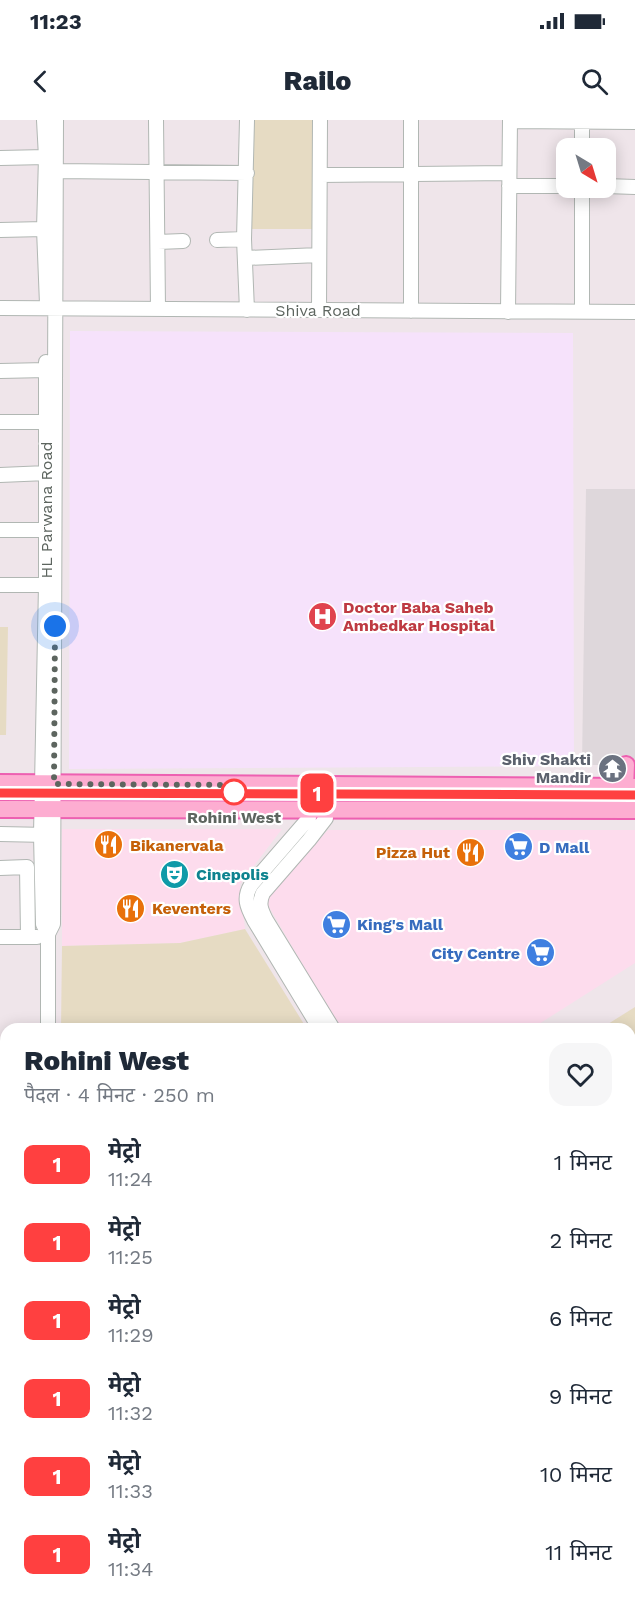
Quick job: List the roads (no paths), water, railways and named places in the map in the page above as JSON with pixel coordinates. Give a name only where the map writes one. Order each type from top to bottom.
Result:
[{"type":"main road","points":[[0,783],[459,779],[630,787],[626,765]]},
{"type":"main road","points":[[0,809],[635,810]]},
{"type":"street","name":"HL Parwana Road","points":[[44,120],[46,157],[44,229],[51,308],[45,422],[47,473],[45,530],[46,835],[53,924],[48,936],[48,1023]]},
{"type":"street","name":"HL Parwana Road","points":[[47,784],[51,308],[56,120]]},
{"type":"street","points":[[156,120],[158,309]]},
{"type":"street","points":[[247,120],[244,239],[247,310]]},
{"type":"street","points":[[319,310],[320,120]]},
{"type":"street","points":[[411,120],[411,311]]},
{"type":"street","points":[[508,312],[510,121],[635,122]]},
{"type":"street","points":[[582,122],[582,138]]},
{"type":"street","points":[[0,158],[46,157]]},
{"type":"street","points":[[56,171],[247,173]]},
{"type":"street","points":[[320,175],[411,174],[509,179],[556,185]]},
{"type":"street","points":[[616,186],[635,186]]},
{"type":"street","points":[[582,198],[582,311]]},
{"type":"street","points":[[0,230],[44,229]]},
{"type":"street","points":[[217,240],[244,239]]},
{"type":"street","points":[[158,242],[183,242]]},
{"type":"street","points":[[245,258],[319,255]]},
{"type":"street","name":"Shiva Road","points":[[0,309],[635,312]]},
{"type":"street","points":[[0,371],[46,370]]},
{"type":"street","points":[[0,422],[45,422]]},
{"type":"street","points":[[0,475],[47,473]]},
{"type":"street","points":[[0,530],[45,530]]},
{"type":"street","points":[[0,585],[46,585]]},
{"type":"street","points":[[309,818],[251,885],[246,894],[246,903],[316,1023]]},
{"type":"street","points":[[326,818],[263,893],[260,908],[329,1023]]},
{"type":"street","points":[[0,834],[46,835]]},
{"type":"street","points":[[0,868],[27,867],[28,937]]},
{"type":"street","points":[[0,937],[48,936]]},
{"type":"railway","points":[[0,793],[635,795]]},
{"type":"metro line","name":"1","points":[[0,793],[635,795]]},
{"type":"place","name":"Doctor Baba Saheb Ambedkar Hospital","points":[[322,616]]},
{"type":"place","name":"Shiv Shakti Mandir","points":[[612,768]]},
{"type":"place","name":"Rohini West","points":[[234,792]]},
{"type":"place","name":"Bikanervala","points":[[109,845]]},
{"type":"place","name":"D Mall","points":[[518,847]]},
{"type":"place","name":"Pizza Hut","points":[[471,852]]},
{"type":"place","name":"Cinepolis","points":[[175,874]]},
{"type":"place","name":"Keventers","points":[[131,908]]},
{"type":"place","name":"King's Mall","points":[[336,924]]},
{"type":"place","name":"City Centre","points":[[541,953]]}]
